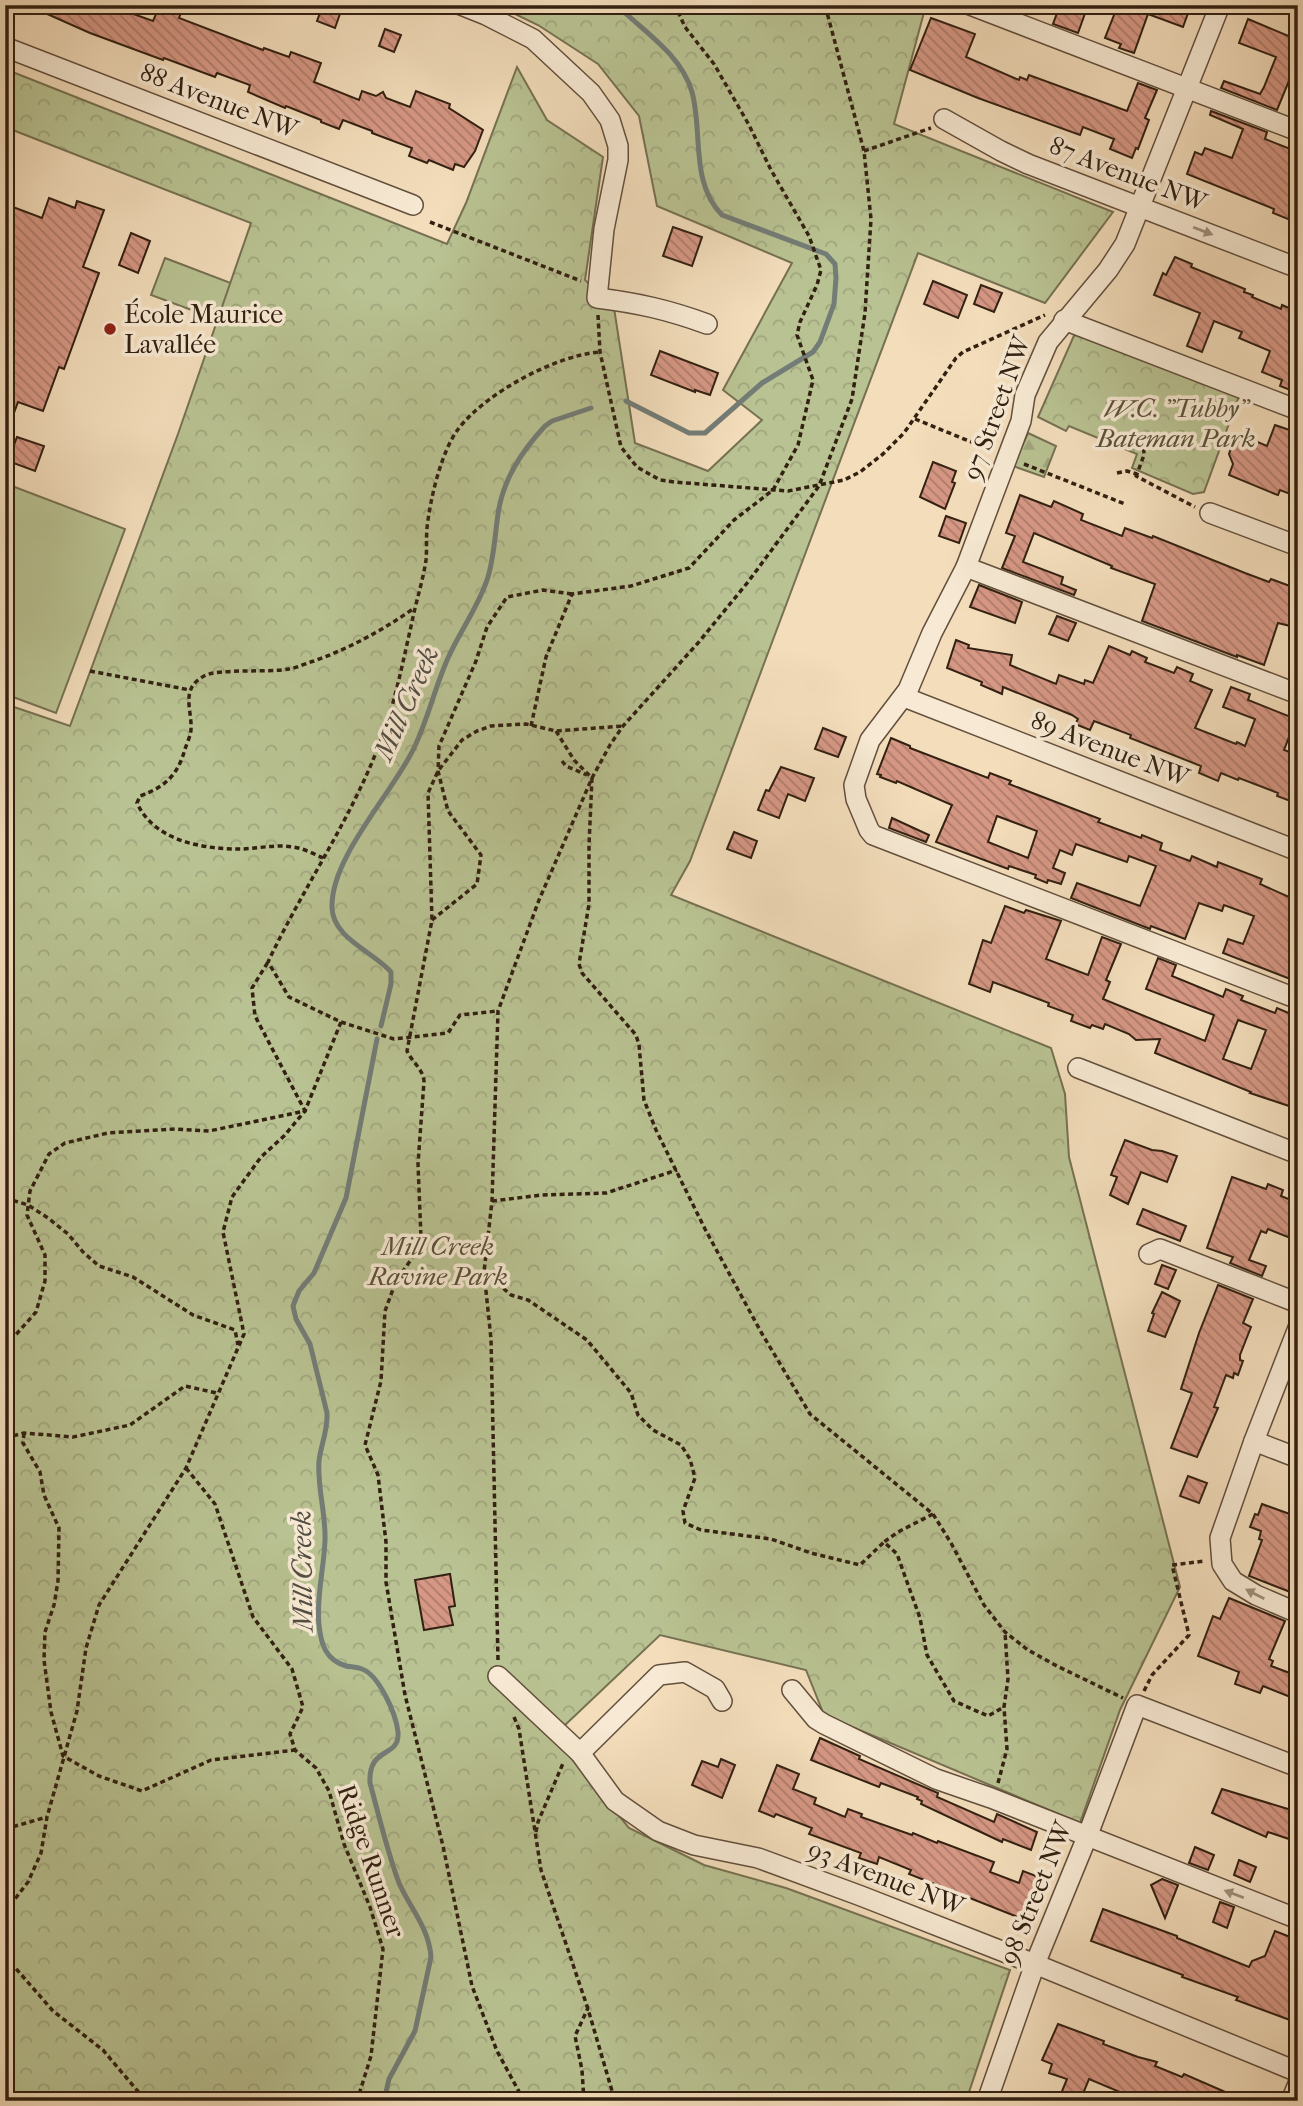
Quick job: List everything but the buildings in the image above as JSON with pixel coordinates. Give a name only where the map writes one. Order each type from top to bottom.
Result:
[{"type":"street","points":[[461,5],[533,39],[603,108],[615,132],[618,160],[604,229],[597,298],[668,309],[707,324]]},
{"type":"street","points":[[970,5],[1298,131]]},
{"type":"street","name":"97 Street NW","points":[[1220,5],[1125,244],[1054,332],[1043,352],[1025,395],[1021,421],[965,567],[904,697],[870,740],[855,779],[856,799],[873,835],[1298,999]]},
{"type":"street","name":"88 Avenue NW","points":[[5,47],[413,205]]},
{"type":"street","name":"87 Avenue NW","points":[[944,119],[1020,160],[1298,268]]},
{"type":"street","points":[[1064,320],[1298,410]]},
{"type":"street","points":[[1210,513],[1298,546]]},
{"type":"street","points":[[965,567],[1298,694]]},
{"type":"street","name":"89 Avenue NW","points":[[904,697],[1298,850]]},
{"type":"street","points":[[1078,1068],[1298,1154]]},
{"type":"street","points":[[1149,1254],[1160,1249],[1298,1305]]},
{"type":"street","points":[[1298,1328],[1220,1538],[1222,1564],[1233,1581],[1256,1595],[1298,1613]]},
{"type":"street","points":[[1254,1441],[1298,1458]]},
{"type":"street","points":[[580,1753],[659,1675],[685,1672],[715,1689],[722,1701]]},
{"type":"street","name":"93 Avenue NW","points":[[498,1676],[580,1753],[615,1801],[658,1831],[694,1845],[758,1858],[1035,1964],[1298,2072]]},
{"type":"street","points":[[792,1690],[816,1719],[824,1724],[936,1779],[991,1798],[1298,1919]]},
{"type":"street","points":[[1137,1705],[1298,1767]]},
{"type":"street","name":"98 Street NW","points":[[987,2101],[1035,1964],[1137,1705]]},
{"type":"street","points":[[1291,2101],[1298,2084]]},
{"type":"path","points":[[432,920],[477,884],[481,855],[448,811],[438,771],[439,746],[476,661],[487,627],[507,597],[543,590],[572,594],[631,586],[689,568],[734,520],[774,490],[799,445],[813,380],[797,335],[821,270],[810,236],[771,170],[749,125],[714,64],[685,27],[675,5]]},
{"type":"path","points":[[498,1676],[491,1339],[484,1272],[492,1201],[498,1012],[539,900],[592,778],[623,726],[698,643],[748,582],[819,486],[847,415],[856,383],[865,313],[871,219],[864,151],[825,5]]},
{"type":"path","points":[[864,151],[936,126],[944,119]]},
{"type":"path","points":[[430,222],[582,281]]},
{"type":"path","points":[[597,298],[600,352],[621,447],[637,467],[660,480],[774,490],[800,490],[844,480],[860,472],[883,454],[915,419],[950,365],[963,352],[1043,315],[1064,320]]},
{"type":"path","points":[[305,1111],[255,1016],[252,988],[290,915],[305,895],[377,749],[397,691],[426,559],[428,526],[436,482],[458,428],[495,394],[534,371],[586,353],[600,352]]},
{"type":"path","points":[[915,419],[1125,505]]},
{"type":"path","points":[[1137,474],[1144,455],[1143,433]]},
{"type":"path","points":[[1117,473],[1127,471],[1137,474],[1136,476],[1180,501],[1210,513]]},
{"type":"path","points":[[531,726],[545,657],[572,594]]},
{"type":"path","points":[[324,858],[293,847],[238,849],[201,846],[159,831],[142,815],[137,803],[140,796],[158,789],[172,778],[182,761],[191,729],[187,709],[190,690],[204,676],[219,672],[249,673],[290,669],[336,653],[375,635],[415,608]]},
{"type":"path","points":[[90,670],[190,690]]},
{"type":"path","points":[[524,2101],[497,2051],[472,1986],[443,1846],[405,1695],[386,1582],[386,1542],[378,1475],[365,1445],[381,1381],[385,1311],[396,1282],[415,1254],[421,1238],[418,1164],[424,1081],[423,1073],[411,1061],[407,1051],[432,920],[428,793],[438,771],[462,740],[477,731],[509,724],[556,731],[623,726]]},
{"type":"path","points":[[556,731],[574,760],[592,778],[589,904],[579,964],[582,974],[636,1035],[644,1100],[705,1229],[761,1332],[810,1414],[933,1514],[984,1605],[1005,1632],[1028,1650],[1137,1705],[1152,1675],[1189,1635],[1172,1566],[1182,1563]]},
{"type":"path","points":[[562,761],[566,766],[592,778]]},
{"type":"path","points":[[268,961],[289,997],[341,1022],[394,1039],[448,1032],[460,1015],[498,1012]]},
{"type":"path","points":[[5,1912],[28,1882],[41,1853],[47,1817],[77,1711],[86,1648],[99,1605],[186,1468],[244,1334],[223,1232],[232,1198],[261,1157],[284,1136],[305,1111],[341,1022]]},
{"type":"path","points":[[5,1347],[36,1312],[45,1281],[45,1255],[27,1216],[30,1191],[49,1154],[65,1143],[108,1133],[219,1130],[305,1111]]},
{"type":"path","points":[[492,1201],[542,1195],[606,1193],[677,1170]]},
{"type":"path","points":[[5,1198],[28,1205],[68,1234],[99,1266],[133,1276],[193,1315],[235,1330],[238,1347]]},
{"type":"path","points":[[484,1272],[511,1295],[527,1300],[587,1339],[631,1393],[638,1415],[653,1430],[681,1445],[690,1458],[695,1479],[683,1511],[685,1523],[701,1530],[771,1539],[811,1553],[860,1565],[898,1532],[933,1514]]},
{"type":"path","points":[[5,1438],[24,1433],[73,1437],[130,1425],[185,1386],[217,1393]]},
{"type":"path","points":[[24,1433],[23,1443],[40,1472],[44,1494],[59,1528],[58,1581],[46,1632],[44,1660],[51,1712],[63,1756],[99,1776],[142,1791],[211,1760],[295,1750],[290,1734],[303,1707],[292,1669],[253,1617],[215,1504],[186,1468]]},
{"type":"path","points":[[884,1542],[897,1554],[920,1618],[927,1656],[954,1701],[988,1716],[1004,1707]]},
{"type":"path","points":[[991,1798],[1002,1774],[1007,1749],[1004,1707],[1007,1679],[1005,1632]]},
{"type":"path","points":[[511,1708],[519,1729],[541,1870],[588,2008],[615,2101]]},
{"type":"path","name":"Ridge Runner","points":[[295,1750],[316,1768],[329,1791],[344,1844],[366,1895],[383,1949],[371,2056],[357,2101]]},
{"type":"path","points":[[536,1837],[538,1822],[566,1757],[580,1753]]},
{"type":"path","points":[[5,1829],[47,1817]]},
{"type":"path","points":[[5,1956],[54,2011],[103,2050],[146,2101]]},
{"type":"path","points":[[584,2101],[582,2070],[575,2036],[588,2008]]},
{"type":"path","points":[[5,2094],[14,2101]]},
{"type":"green space","name":"Mill Creek Ravine Park","points":[[496,5],[926,5],[894,124],[1113,212],[1045,303],[918,253],[690,861],[671,895],[1051,1048],[1065,1094],[1069,1157],[1180,1587],[1120,1710],[1080,1823],[824,1715],[806,1670],[660,1635],[564,1726],[586,1776],[629,1828],[704,1865],[786,1888],[1010,1970],[966,2101],[5,2101],[5,704],[70,726],[178,434],[251,223],[5,127],[5,69],[447,244],[466,203],[517,67],[547,120],[603,157],[585,280],[614,308],[635,443],[708,471],[762,420],[723,390],[792,263],[657,206],[639,116],[598,64],[538,25]]},
{"type":"green space","points":[[165,258],[236,285],[221,321],[151,295]]},
{"type":"green space","name":"W.C. \"Tubby\" Bateman Park","points":[[1076,331],[1239,396],[1204,492],[1193,494],[1132,468],[1137,454],[1069,426],[1066,431],[1038,417]]},
{"type":"green space","points":[[1028,433],[1056,446],[1044,477],[1013,466]]},
{"type":"green space","points":[[12,486],[125,529],[56,713],[5,694],[5,504]]},
{"type":"waterway","name":"Mill Creek","points":[[620,5],[623,11],[672,57],[687,79],[695,107],[701,173],[705,188],[722,215],[826,254],[835,264],[836,278],[834,304],[820,342],[813,352],[762,383],[705,433],[689,433],[626,401]]},
{"type":"waterway","name":"Mill Creek","points":[[381,1026],[391,984],[391,972],[355,944],[339,927],[332,907],[334,888],[352,847],[414,748],[448,658],[484,588],[492,562],[498,514],[509,477],[529,445],[545,426],[552,421],[591,408]]},
{"type":"waterway","name":"Mill Creek","points":[[377,1039],[346,1198],[314,1273],[299,1291],[293,1306],[296,1319],[310,1344],[327,1413],[319,1471],[325,1530],[319,1604],[321,1639],[329,1656],[334,1660],[362,1669],[375,1679],[394,1715],[397,1740],[394,1746],[374,1763],[370,1783],[399,1883],[423,1927],[430,1947],[431,1957],[415,2031],[389,2079],[384,2101]]},
{"type":"place","name":"École Maurice Lavallée","points":[[110,329]]}]
